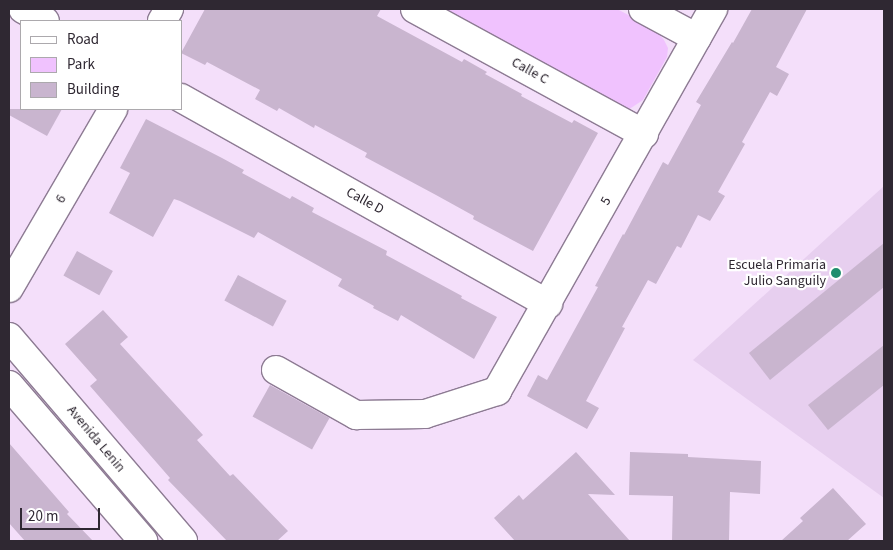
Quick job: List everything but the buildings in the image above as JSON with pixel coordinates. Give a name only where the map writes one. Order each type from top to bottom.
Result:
[{"type":"street","points":[[23,9],[43,20]]},
{"type":"street","points":[[163,20],[169,9]]},
{"type":"street","name":"Calle C","points":[[415,9],[644,134]]},
{"type":"street","points":[[643,9],[697,38]]},
{"type":"street","name":"5","points":[[276,370],[356,415],[425,414],[498,391],[713,9]]},
{"type":"street","name":"Calle D","points":[[182,99],[548,304]]},
{"type":"street","name":"6","points":[[9,288],[112,110]]},
{"type":"street","name":"Avenida Lenin","points":[[9,337],[183,541]]},
{"type":"street","points":[[9,386],[143,541]]},
{"type":"shaded area","name":"Escuela Primaria Julio Sanguily","points":[[884,186],[884,498],[693,360]]},
{"type":"green space","points":[[438,9],[617,9],[655,29],[668,48],[667,57],[643,100],[628,110]]},
{"type":"place","name":"Escuela Primaria Julio Sanguily","points":[[836,273]]}]
